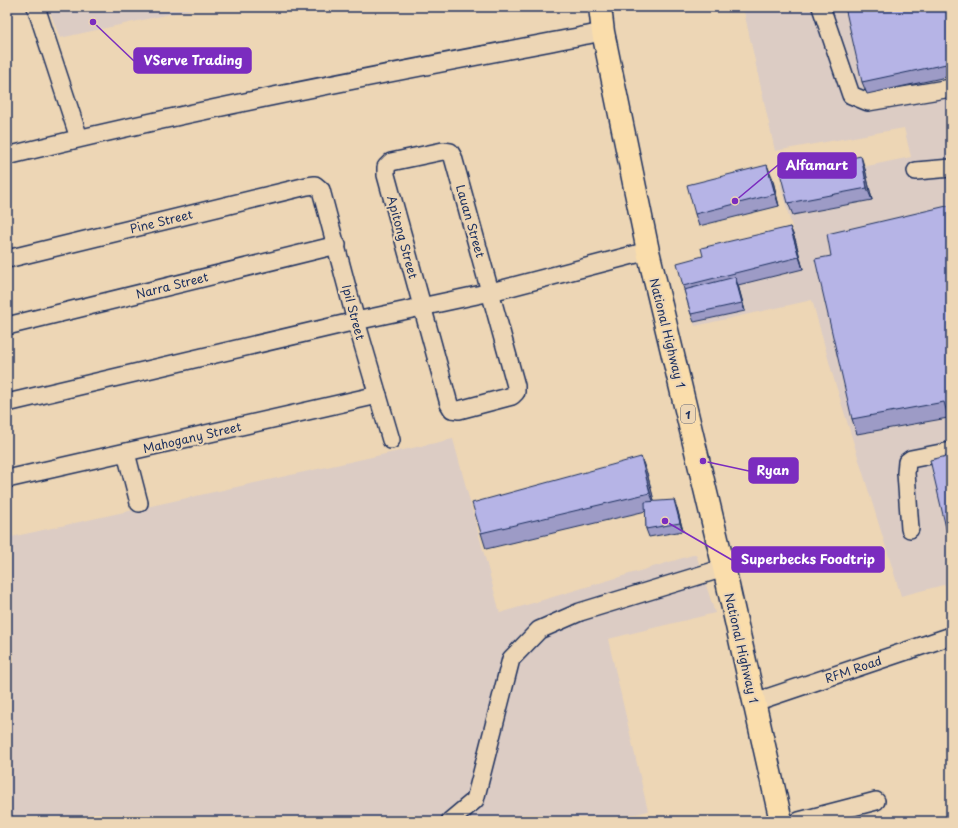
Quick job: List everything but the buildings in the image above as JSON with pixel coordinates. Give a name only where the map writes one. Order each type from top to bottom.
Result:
[{"type":"highway","name":"National Highway 1","points":[[600,7],[603,32],[648,251],[724,568],[781,821]]},
{"type":"street","points":[[36,7],[79,138]]},
{"type":"street","points":[[821,7],[851,95],[868,102],[951,88]]},
{"type":"street","points":[[7,156],[79,138],[344,83],[603,32]]},
{"type":"street","name":"Lauan Street","points":[[386,167],[391,162],[443,152],[450,152],[453,157],[491,292],[516,386],[516,392],[512,396],[459,410],[452,409],[449,404],[422,307]]},
{"type":"street","name":"Apitong Street","points":[[386,167],[386,175],[422,307]]},
{"type":"street","points":[[916,171],[951,168]]},
{"type":"street","name":"Ipil Street","points":[[315,185],[321,190],[337,245],[356,321],[391,440]]},
{"type":"street","name":"Pine Street","points":[[7,259],[315,185]]},
{"type":"street","name":"Narra Street","points":[[7,326],[337,245]]},
{"type":"street","points":[[7,403],[356,321],[491,292],[648,251]]},
{"type":"street","name":"Mahogany Street","points":[[7,479],[378,395]]},
{"type":"street","points":[[910,529],[906,474],[908,462],[915,458],[951,451]]},
{"type":"street","points":[[126,453],[138,503]]},
{"type":"street","points":[[450,821],[475,800],[511,659],[539,630],[580,612],[724,568]]},
{"type":"street","name":"RFM Road","points":[[755,702],[951,636]]},
{"type":"street","points":[[799,821],[876,801]]},
{"type":"shaded area","points":[[48,7],[202,7],[60,38]]},
{"type":"shaded area","points":[[743,7],[951,7],[951,583],[901,596],[833,376],[812,300],[695,326],[680,273],[705,260],[795,238],[780,184],[911,157],[904,128],[775,151]]},
{"type":"shaded area","points":[[453,439],[500,613],[696,554],[715,613],[608,639],[648,811],[610,821],[7,821],[7,538]]},
{"type":"place","name":"VServe Trading","points":[[93,22]]},
{"type":"place","name":"Alfamart","points":[[735,201]]},
{"type":"place","name":"Ryan","points":[[703,461]]},
{"type":"place","name":"Superbecks Foodtrip","points":[[665,521]]}]
